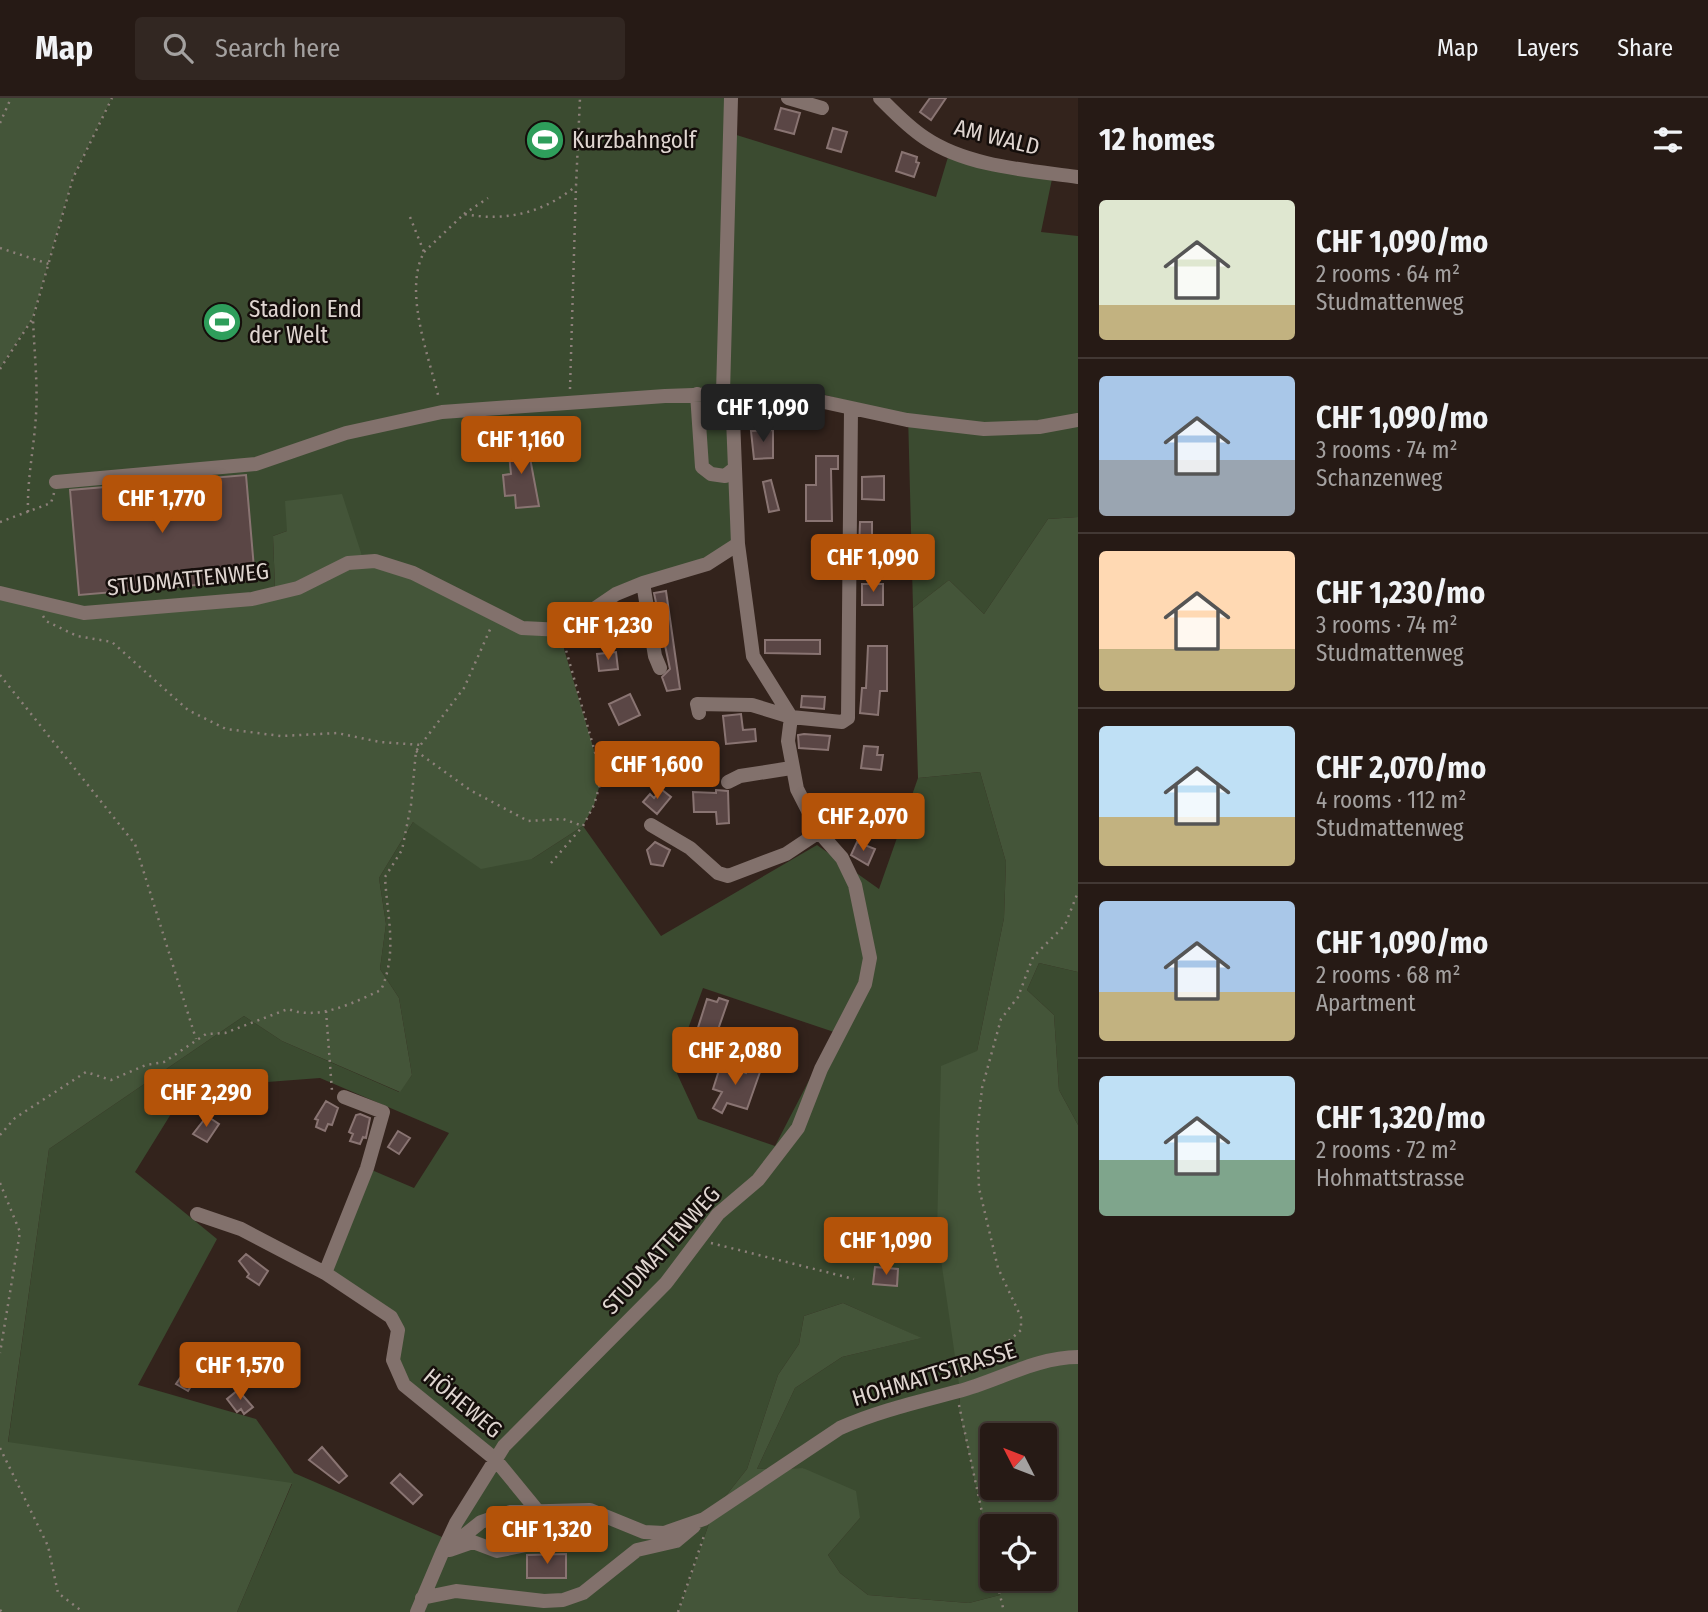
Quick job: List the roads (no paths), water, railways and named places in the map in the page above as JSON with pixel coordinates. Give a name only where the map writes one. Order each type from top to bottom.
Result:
[{"type":"street","points":[[731,98],[728,393],[736,468],[737,544],[753,656],[791,717]]},
{"type":"street","points":[[788,98],[822,108]]},
{"type":"street","name":"AM WALD","points":[[880,98],[925,138],[945,149],[1024,170],[1078,177]]},
{"type":"street","points":[[697,394],[702,467],[711,474],[725,476],[736,468]]},
{"type":"street","points":[[56,482],[256,464],[346,433],[442,412],[697,394],[800,395],[907,420],[984,429],[1039,427],[1078,420]]},
{"type":"street","points":[[699,713],[697,704],[751,705],[791,717],[842,722],[850,712],[851,409]]},
{"type":"street","points":[[660,668],[654,656],[643,583],[707,564],[737,544]]},
{"type":"street","name":"STUDMATTENWEG","points":[[0,593],[84,613],[251,598],[298,587],[348,564],[375,561],[413,573],[522,628],[545,631],[563,630],[600,604],[643,583]]},
{"type":"street","name":"STUDMATTENWEG","points":[[442,1553],[495,1459],[666,1283],[718,1214],[758,1180],[797,1128],[821,1069],[865,984],[870,958],[855,885],[842,858],[820,832],[797,789],[788,741],[791,717]]},
{"type":"street","points":[[728,782],[740,776],[791,768]]},
{"type":"street","points":[[651,825],[690,848],[718,873],[729,876],[786,854],[820,832]]},
{"type":"street","points":[[326,1273],[367,1168],[383,1112],[344,1097]]},
{"type":"street","name":"HÖHEWEG","points":[[198,1214],[241,1229],[326,1273],[391,1317],[398,1330],[393,1360],[404,1385],[495,1459],[536,1509]]},
{"type":"street","name":"HOHMATTSTRASSE","points":[[420,1605],[456,1591],[544,1601],[563,1600],[583,1593],[637,1550],[676,1541],[708,1516],[839,1428],[863,1418],[960,1391],[1058,1359],[1078,1356]]},
{"type":"street","name":"HOHMATTSTRASSE","points":[[420,1605],[442,1553],[481,1522],[510,1512],[536,1509],[590,1510],[644,1532],[664,1533],[708,1516]]},
{"type":"street","points":[[442,1553],[473,1542],[497,1550],[526,1545]]},
{"type":"place","name":"Kurzbahngolf","points":[[545,140]]},
{"type":"place","name":"Stadion End der Welt","points":[[222,322]]}]
